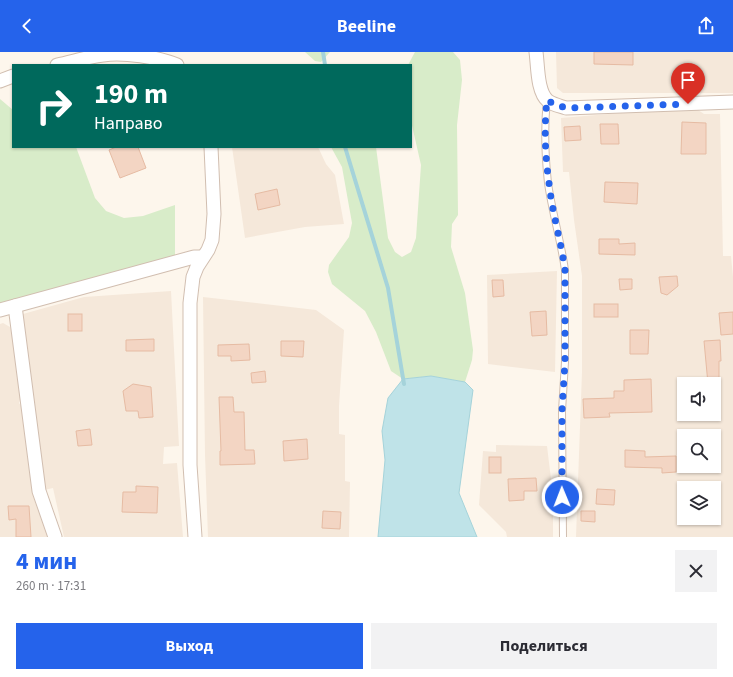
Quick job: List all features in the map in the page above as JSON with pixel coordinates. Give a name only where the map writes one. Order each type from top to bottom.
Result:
[{"type":"street","points":[[536,52],[541,90],[547,100],[566,108],[733,102]]},
{"type":"street","points":[[62,64],[117,53],[154,58],[174,64]]},
{"type":"street","points":[[0,81],[12,76]]},
{"type":"street","points":[[196,537],[190,465],[190,303],[193,277],[212,240],[214,214],[210,148]]},
{"type":"street","points":[[0,310],[194,257],[203,257]]},
{"type":"street","points":[[15,306],[39,491],[55,537]]},
{"type":"lane","points":[[547,100],[545,124],[548,182],[565,270],[565,362],[562,411],[563,537]]},
{"type":"shaded area","points":[[556,52],[733,52],[733,93],[563,93],[557,88]]},
{"type":"shaded area","points":[[698,110],[704,114],[720,114],[723,256],[731,256],[733,277],[733,537],[576,537],[582,372],[582,276],[569,172],[563,172],[561,118],[645,111]]},
{"type":"shaded area","points":[[232,148],[318,148],[326,164],[335,175],[344,224],[305,227],[245,238]]},
{"type":"shaded area","points":[[557,271],[555,372],[488,364],[487,275]]},
{"type":"shaded area","points":[[171,291],[179,446],[164,447],[163,464],[177,463],[183,537],[64,537],[53,488],[44,490],[23,325],[23,314],[84,297]]},
{"type":"shaded area","points":[[203,297],[316,310],[344,330],[339,406],[339,434],[345,435],[345,481],[350,482],[349,537],[208,537],[205,455]]},
{"type":"shaded area","points":[[3,323],[10,327],[17,353],[22,391],[19,403],[23,409],[27,454],[35,502],[49,537],[0,537],[0,324]]},
{"type":"shaded area","points":[[496,445],[547,446],[553,496],[553,537],[507,537],[506,532],[479,505],[483,451],[496,452]]},
{"type":"green space","points":[[305,52],[330,52],[321,62],[315,61]]},
{"type":"green space","points":[[415,52],[453,52],[460,60],[462,80],[457,125],[458,215],[452,224],[451,247],[465,293],[473,350],[472,360],[465,382],[431,376],[403,379],[391,371],[376,332],[365,311],[332,284],[328,272],[329,265],[349,237],[352,223],[342,167],[332,148],[376,148],[388,238],[395,252],[402,257],[411,252],[416,238],[421,165],[412,125],[412,64],[409,64]]},
{"type":"green space","points":[[0,99],[12,109],[12,148],[76,148],[95,198],[106,211],[124,218],[143,216],[175,205],[175,260],[0,306]]},
{"type":"water","points":[[431,376],[465,382],[473,390],[459,493],[477,537],[378,537],[385,460],[382,431],[388,398],[403,379]]},
{"type":"building","points":[[594,52],[633,52],[633,65],[594,64]]},
{"type":"building","points":[[682,122],[706,123],[706,154],[681,154]]},
{"type":"building","points":[[600,124],[618,124],[619,144],[601,144]]},
{"type":"building","points":[[580,126],[581,140],[565,141],[564,127]]},
{"type":"building","points":[[114,148],[138,148],[146,168],[120,178],[109,150]]},
{"type":"building","points":[[605,182],[638,183],[637,204],[604,202]]},
{"type":"building","points":[[277,189],[280,205],[258,210],[255,194]]},
{"type":"building","points":[[599,239],[619,239],[619,244],[635,243],[635,255],[599,254]]},
{"type":"building","points":[[677,276],[678,286],[667,295],[661,293],[659,277]]},
{"type":"building","points":[[619,279],[632,279],[632,289],[620,290]]},
{"type":"building","points":[[492,280],[503,280],[504,296],[493,297]]},
{"type":"building","points":[[594,304],[618,304],[618,317],[594,317]]},
{"type":"building","points":[[546,311],[547,335],[532,336],[530,312]]},
{"type":"building","points":[[733,312],[733,334],[721,335],[719,313]]},
{"type":"building","points":[[68,314],[82,314],[82,331],[68,331]]},
{"type":"building","points":[[630,330],[649,330],[648,354],[630,354]]},
{"type":"building","points":[[154,339],[154,351],[126,351],[126,340]]},
{"type":"building","points":[[720,340],[721,361],[719,361],[719,377],[707,377],[704,341]]},
{"type":"building","points":[[281,341],[304,341],[303,357],[281,356]]},
{"type":"building","points":[[249,344],[250,360],[231,361],[231,356],[218,356],[218,345]]},
{"type":"building","points":[[265,371],[266,382],[252,383],[251,373]]},
{"type":"building","points":[[651,379],[652,412],[609,413],[610,417],[584,418],[583,399],[614,398],[614,391],[624,391],[624,380]]},
{"type":"building","points":[[133,384],[151,387],[153,417],[139,418],[138,411],[126,411],[123,391]]},
{"type":"building","points":[[219,397],[233,397],[234,412],[244,412],[245,450],[254,450],[255,464],[220,465],[221,451]]},
{"type":"building","points":[[90,429],[92,445],[78,446],[76,431]]},
{"type":"building","points":[[307,439],[308,459],[284,461],[283,441]]},
{"type":"building","points":[[625,450],[645,451],[645,457],[676,456],[676,472],[662,473],[662,468],[625,467]]},
{"type":"building","points":[[489,457],[501,457],[501,473],[489,473]]},
{"type":"building","points":[[536,478],[537,491],[524,491],[524,500],[509,501],[508,479]]},
{"type":"building","points":[[136,486],[158,487],[157,513],[122,512],[123,492],[136,492]]},
{"type":"building","points":[[597,489],[615,490],[614,505],[596,504]]},
{"type":"building","points":[[8,506],[29,506],[31,537],[16,537],[16,519],[9,520]]},
{"type":"building","points":[[323,511],[341,512],[340,529],[322,528]]},
{"type":"building","points":[[581,511],[595,511],[595,522],[581,521]]},
{"type":"waterway","points":[[323,52],[325,64]]},
{"type":"waterway","points":[[345,148],[388,288],[404,384]]},
{"type":"route","points":[[562,497],[562,411],[565,362],[565,270],[548,182],[545,124],[547,100],[566,108],[688,104]]}]
